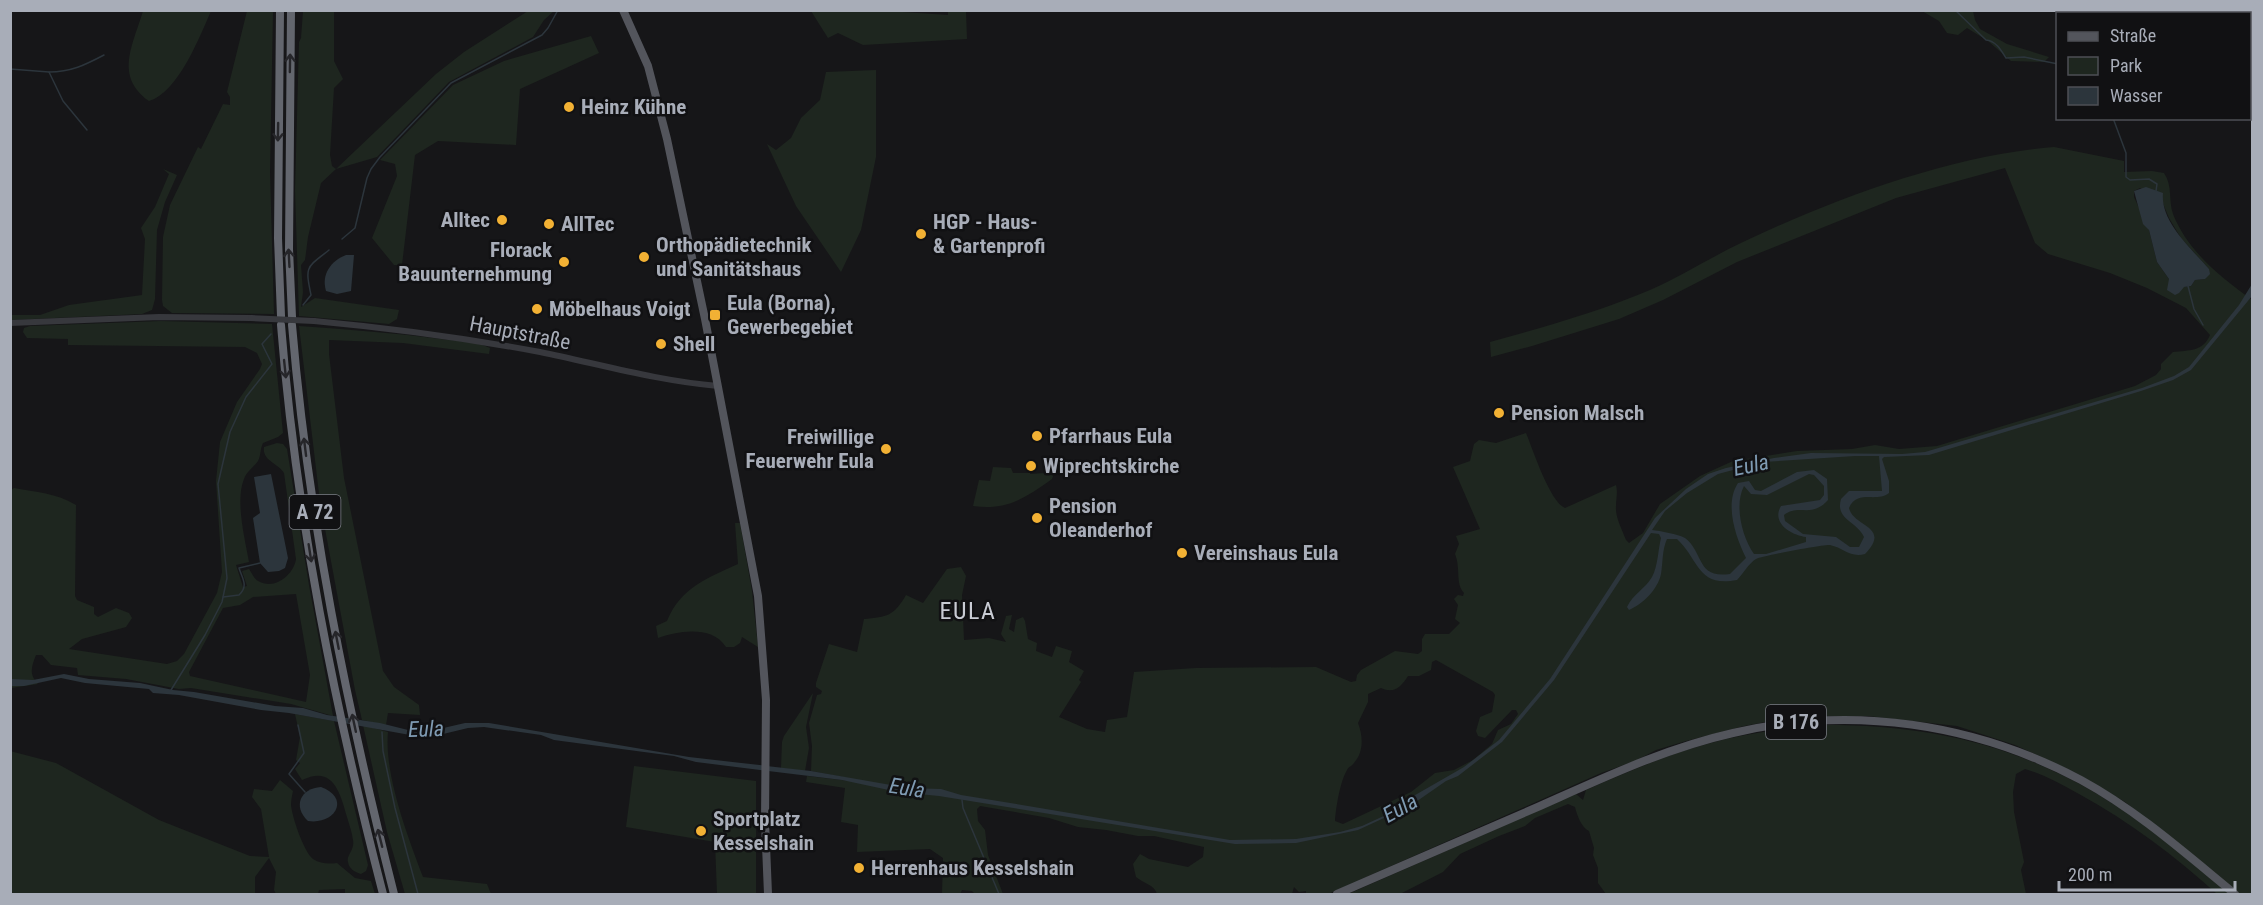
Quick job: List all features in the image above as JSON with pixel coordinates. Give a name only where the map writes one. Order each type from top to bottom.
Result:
[{"type":"highway","name":"A 72","points":[[280,10],[278,238],[281,321],[293,436],[303,507],[337,695],[383,894]]},
{"type":"highway","name":"A 72","points":[[291,10],[289,227],[292,321],[308,470],[329,598],[359,748],[394,894]]},
{"type":"main road","points":[[623,10],[642,50],[658,97],[718,386],[758,596],[765,672],[764,781],[768,894]]},
{"type":"main road","name":"B 176","points":[[1337,894],[1592,783],[1680,748],[1763,727],[1817,720],[1856,720],[1898,722],[1952,731],[1998,744],[2050,765],[2130,810],[2235,894]]},
{"type":"street","name":"Hauptstraße","points":[[10,323],[139,317],[314,321],[475,341],[718,386]]},
{"type":"green space","points":[[143,11],[211,11],[178,76],[160,96],[149,101],[138,91],[129,71],[131,48]]},
{"type":"green space","points":[[247,11],[273,11],[270,172],[274,314],[172,313],[163,306],[162,300],[163,237],[170,205],[198,147],[201,149],[223,104],[230,105],[227,92]]},
{"type":"green space","points":[[303,11],[334,11],[334,61],[343,79],[334,88],[330,155],[332,166],[336,169],[321,183],[305,260],[301,265],[303,292],[301,307],[315,298],[399,310],[397,319],[389,324],[299,316],[295,190],[299,42]]},
{"type":"green space","points":[[528,11],[554,11],[544,20],[533,37],[449,82],[377,157],[336,169],[436,74],[464,52]]},
{"type":"green space","points":[[811,11],[888,11],[948,15],[948,11],[966,11],[967,39],[863,45],[838,33],[828,38]]},
{"type":"green space","points":[[1922,11],[1973,11],[1980,29],[2007,44],[2049,57],[2044,62],[2011,61],[1988,41],[1967,28],[1958,35],[1947,33],[1939,21]]},
{"type":"green space","points":[[591,36],[599,53],[520,89],[516,145],[438,141],[415,155],[402,265],[394,265],[372,238],[397,176],[395,164],[380,160],[453,85],[504,61]]},
{"type":"green space","points":[[876,70],[876,157],[861,230],[841,272],[796,206],[767,144],[776,150],[791,138],[801,118],[820,100],[826,72]]},
{"type":"green space","points":[[2054,147],[2124,161],[2124,172],[2164,173],[2167,178],[2173,214],[2187,240],[2217,273],[2252,300],[2252,894],[2240,894],[2125,802],[2076,773],[2048,760],[2015,745],[1957,726],[1868,716],[1820,716],[1776,720],[1744,726],[1656,750],[1328,894],[1306,894],[1306,891],[1299,892],[1294,887],[1292,894],[1157,894],[1151,886],[1136,877],[1133,864],[1140,854],[1149,859],[1188,867],[1203,857],[1204,847],[1154,836],[1138,836],[1078,827],[1049,818],[980,806],[977,809],[978,821],[985,830],[988,855],[1003,894],[975,894],[972,891],[962,890],[960,894],[942,894],[943,858],[930,849],[857,852],[858,825],[841,822],[845,788],[806,782],[807,776],[850,781],[848,778],[811,771],[812,746],[809,723],[817,695],[822,691],[816,687],[816,683],[829,644],[857,652],[864,619],[889,614],[898,607],[906,595],[923,603],[947,569],[961,567],[966,576],[962,595],[964,640],[989,638],[1006,642],[1001,634],[1006,616],[1012,615],[1009,629],[1014,632],[1016,620],[1023,617],[1028,639],[1037,643],[1036,651],[1052,657],[1056,646],[1072,651],[1069,662],[1084,671],[1079,680],[1081,682],[1059,717],[1087,729],[1105,732],[1107,720],[1127,717],[1134,672],[1196,668],[1316,667],[1351,682],[1356,681],[1361,670],[1395,651],[1418,654],[1422,651],[1422,639],[1425,634],[1449,634],[1460,623],[1455,619],[1458,605],[1454,599],[1458,595],[1463,596],[1464,593],[1460,585],[1455,554],[1459,544],[1456,536],[1480,529],[1453,467],[1470,461],[1474,444],[1479,440],[1496,443],[1526,433],[1548,486],[1559,504],[1565,508],[1616,485],[1619,523],[1629,543],[1643,533],[1660,504],[1700,476],[1733,461],[1797,451],[1852,449],[1875,445],[1899,449],[1937,446],[2135,386],[2156,375],[2161,369],[2161,364],[2173,352],[2195,349],[2204,345],[2210,335],[2186,308],[2147,288],[2110,273],[2048,254],[2035,243],[2005,168],[1896,198],[1737,262],[1663,300],[1619,319],[1491,357],[1490,342],[1591,312],[1650,290],[1743,242],[1816,210],[1935,169],[2015,152]],"holes":[[[2140,188],[2162,201],[2181,238],[2209,269],[2205,279],[2195,280],[2191,286],[2184,287],[2169,282],[2157,262],[2149,230],[2134,197],[2134,191]],[[1436,660],[1495,695],[1492,712],[1480,717],[1476,731],[1478,736],[1485,738],[1512,710],[1516,710],[1518,714],[1511,724],[1498,730],[1492,744],[1473,760],[1454,770],[1435,773],[1411,792],[1343,824],[1335,821],[1342,781],[1360,754],[1362,738],[1358,723],[1368,702],[1368,694],[1381,688],[1393,690],[1408,676],[1419,676],[1431,670],[1432,662]]]},
{"type":"green space","points":[[163,169],[177,175],[165,202],[157,230],[155,299],[152,310],[142,314],[11,320],[11,315],[40,315],[69,305],[142,295],[145,239],[141,228],[155,207],[169,174]]},
{"type":"green space","points":[[161,321],[272,324],[283,433],[263,443],[258,461],[244,479],[240,498],[249,562],[236,565],[243,587],[247,586],[242,571],[249,569],[257,580],[264,584],[271,584],[288,575],[294,565],[296,559],[284,473],[265,456],[264,452],[264,447],[277,443],[283,444],[287,449],[333,716],[291,704],[191,688],[179,689],[126,679],[78,675],[77,668],[51,665],[42,655],[36,655],[32,667],[33,677],[38,684],[11,688],[11,490],[14,488],[46,493],[76,505],[75,596],[77,600],[94,607],[94,614],[98,617],[116,608],[129,613],[132,618],[126,627],[82,639],[69,649],[167,664],[177,661],[184,654],[217,593],[222,572],[216,481],[220,442],[237,402],[262,364],[257,353],[245,347],[68,345],[68,339],[27,338],[23,332],[24,328]],"holes":[[[296,594],[310,675],[306,702],[190,676],[189,672],[223,608],[240,605],[253,597]]]},
{"type":"green space","points":[[299,326],[466,342],[490,348],[489,354],[403,343],[329,340],[344,478],[383,671],[394,687],[419,705],[420,715],[388,713],[386,725],[362,720],[355,690],[320,502]]},
{"type":"green space","points":[[1050,465],[1055,471],[1052,479],[1015,502],[996,507],[973,506],[979,480],[990,481],[993,467],[1011,468],[1013,473],[1030,474],[1044,473],[1046,466]]},
{"type":"green space","points":[[735,523],[740,523],[752,591],[758,647],[742,637],[740,643],[734,647],[726,647],[712,635],[694,632],[675,633],[658,638],[656,626],[667,621],[673,609],[688,592],[706,579],[738,564]]},
{"type":"green space","points":[[813,693],[806,727],[809,748],[805,771],[781,768],[784,736]]},
{"type":"green space","points":[[295,714],[334,721],[368,865],[366,871],[361,874],[353,870],[349,864],[348,859],[353,840],[334,783],[321,776],[302,780],[295,769],[300,763],[296,760],[300,737]]},
{"type":"green space","points":[[363,725],[388,732],[393,786],[423,877],[487,884],[491,894],[405,894],[387,832]]},
{"type":"green space","points":[[1825,725],[1933,733],[1967,740],[2033,762],[2066,777],[2116,806],[2166,842],[2230,894],[2217,894],[2151,840],[2098,805],[2053,780],[2025,769],[2016,774],[2013,792],[2014,812],[2024,862],[2021,870],[2026,894],[1606,894],[1598,883],[1598,868],[1589,831],[1582,824],[1575,807],[1568,804],[1535,818],[1525,826],[1460,854],[1443,872],[1400,894],[1348,894],[1576,794],[1583,800],[1586,790],[1676,753],[1750,734]]},
{"type":"green space","points":[[10,751],[56,763],[159,820],[250,856],[269,857],[261,809],[252,797],[254,789],[272,791],[280,780],[293,791],[291,805],[294,818],[302,842],[313,859],[322,863],[337,863],[355,878],[371,881],[375,894],[345,894],[345,889],[319,890],[318,894],[276,894],[274,890],[276,872],[269,858],[255,877],[255,894],[11,894]]},
{"type":"green space","name":"Sportplatz Kesselshain","points":[[634,766],[756,781],[756,894],[717,894],[715,842],[626,827]]},
{"type":"water","points":[[2146,187],[2163,193],[2163,204],[2172,225],[2209,269],[2210,274],[2205,279],[2195,280],[2191,286],[2184,287],[2175,295],[2167,290],[2169,279],[2157,262],[2149,230],[2143,224],[2134,191]]},
{"type":"water","points":[[346,255],[354,255],[351,291],[337,294],[326,291],[326,274],[336,261]]},
{"type":"water","name":"Eula","points":[[2252,284],[2252,296],[2191,370],[2173,380],[1929,455],[1884,457],[1882,459],[1889,481],[1889,493],[1879,497],[1857,499],[1849,508],[1857,519],[1873,532],[1872,545],[1865,554],[1851,554],[1830,545],[1793,550],[1756,559],[1737,580],[1724,581],[1706,576],[1677,539],[1667,539],[1657,585],[1644,600],[1629,610],[1627,607],[1630,602],[1649,581],[1656,568],[1661,538],[1659,534],[1651,533],[1554,680],[1502,742],[1458,776],[1446,781],[1410,806],[1358,830],[1296,843],[1235,844],[939,796],[898,792],[842,780],[696,762],[674,756],[554,740],[541,735],[484,727],[468,728],[439,735],[410,735],[179,695],[153,693],[149,689],[85,683],[61,678],[24,686],[11,686],[11,679],[33,680],[64,674],[89,679],[140,683],[275,706],[303,708],[327,715],[408,730],[439,729],[465,723],[489,723],[689,757],[811,771],[908,788],[941,789],[961,795],[1230,840],[1296,839],[1340,832],[1362,826],[1401,808],[1410,798],[1464,767],[1499,740],[1550,679],[1655,518],[1686,489],[1708,474],[1774,458],[1811,453],[1925,452],[2142,388],[2174,376],[2189,367],[2239,305]],"holes":[[[1879,456],[1882,491],[1849,491],[1841,499],[1841,512],[1864,537],[1859,547],[1850,547],[1836,537],[1803,534],[1785,521],[1784,515],[1789,512],[1816,509],[1828,500],[1827,479],[1814,470],[1797,472],[1761,491],[1755,490],[1749,481],[1738,483],[1732,501],[1733,521],[1746,558],[1730,574],[1711,572],[1685,538],[1652,530],[1665,511],[1687,493],[1718,474],[1763,462]],[[1809,474],[1814,475],[1824,486],[1824,495],[1820,500],[1781,506],[1779,512],[1779,518],[1784,527],[1794,534],[1806,537],[1806,542],[1766,554],[1754,554],[1746,539],[1741,521],[1740,502],[1744,486],[1751,494],[1767,495]]]},
{"type":"water","points":[[271,474],[288,558],[285,568],[268,572],[260,563],[253,518],[260,513],[254,477]]},
{"type":"water","points":[[321,787],[335,798],[336,810],[326,819],[308,821],[300,810],[301,799],[308,791]]},
{"type":"waterway","points":[[342,239],[355,228],[367,178],[380,157],[451,83],[542,35],[558,10]]},
{"type":"waterway","points":[[1955,10],[1986,40],[1995,44],[2006,58],[2024,57],[2056,64]]},
{"type":"waterway","points":[[49,72],[78,67],[104,55]]},
{"type":"waterway","points":[[10,69],[49,72],[63,101],[87,130]]},
{"type":"waterway","points":[[2114,120],[2126,153],[2126,177],[2130,180],[2149,179],[2157,184],[2156,191]]},
{"type":"waterway","points":[[303,305],[311,295],[309,268],[329,250]]},
{"type":"waterway","points":[[2188,286],[2194,309],[2203,325]]},
{"type":"waterway","points":[[171,690],[205,635],[222,602],[227,578],[218,484],[230,432],[246,397],[272,364],[262,344],[271,334]]},
{"type":"waterway","points":[[223,597],[239,595],[242,592],[244,582],[239,568],[260,563]]},
{"type":"waterway","points":[[298,725],[304,753],[289,774],[305,792]]},
{"type":"waterway","points":[[382,732],[383,751],[395,808],[418,894]]},
{"type":"waterway","points":[[962,800],[963,808],[999,894]]},
{"type":"place","name":"Heinz Kühne","points":[[569,107]]},
{"type":"place","name":"Alltec","points":[[502,220]]},
{"type":"place","name":"AllTec","points":[[549,224]]},
{"type":"place","name":"HGP - Haus- & Gartenprofi","points":[[921,234]]},
{"type":"place","name":"Orthopädietechnik und Sanitätshaus","points":[[644,257]]},
{"type":"place","name":"Florack Bauunternehmung","points":[[564,262]]},
{"type":"place","name":"Möbelhaus Voigt","points":[[537,309]]},
{"type":"place","name":"Eula (Borna), Gewerbegebiet","points":[[715,315]]},
{"type":"place","name":"Shell","points":[[661,344]]},
{"type":"place","name":"Pension Malsch","points":[[1499,413]]},
{"type":"place","name":"Pfarrhaus Eula","points":[[1037,436]]},
{"type":"place","name":"Freiwillige Feuerwehr Eula","points":[[886,449]]},
{"type":"place","name":"Wiprechtskirche","points":[[1031,466]]},
{"type":"place","name":"Pension Oleanderhof","points":[[1037,518]]},
{"type":"place","name":"Vereinshaus Eula","points":[[1182,553]]},
{"type":"place","name":"Sportplatz Kesselshain","points":[[701,831]]},
{"type":"place","name":"Herrenhaus Kesselshain","points":[[859,868]]},
{"type":"district","name":"EULA","points":[[968,611]]}]
